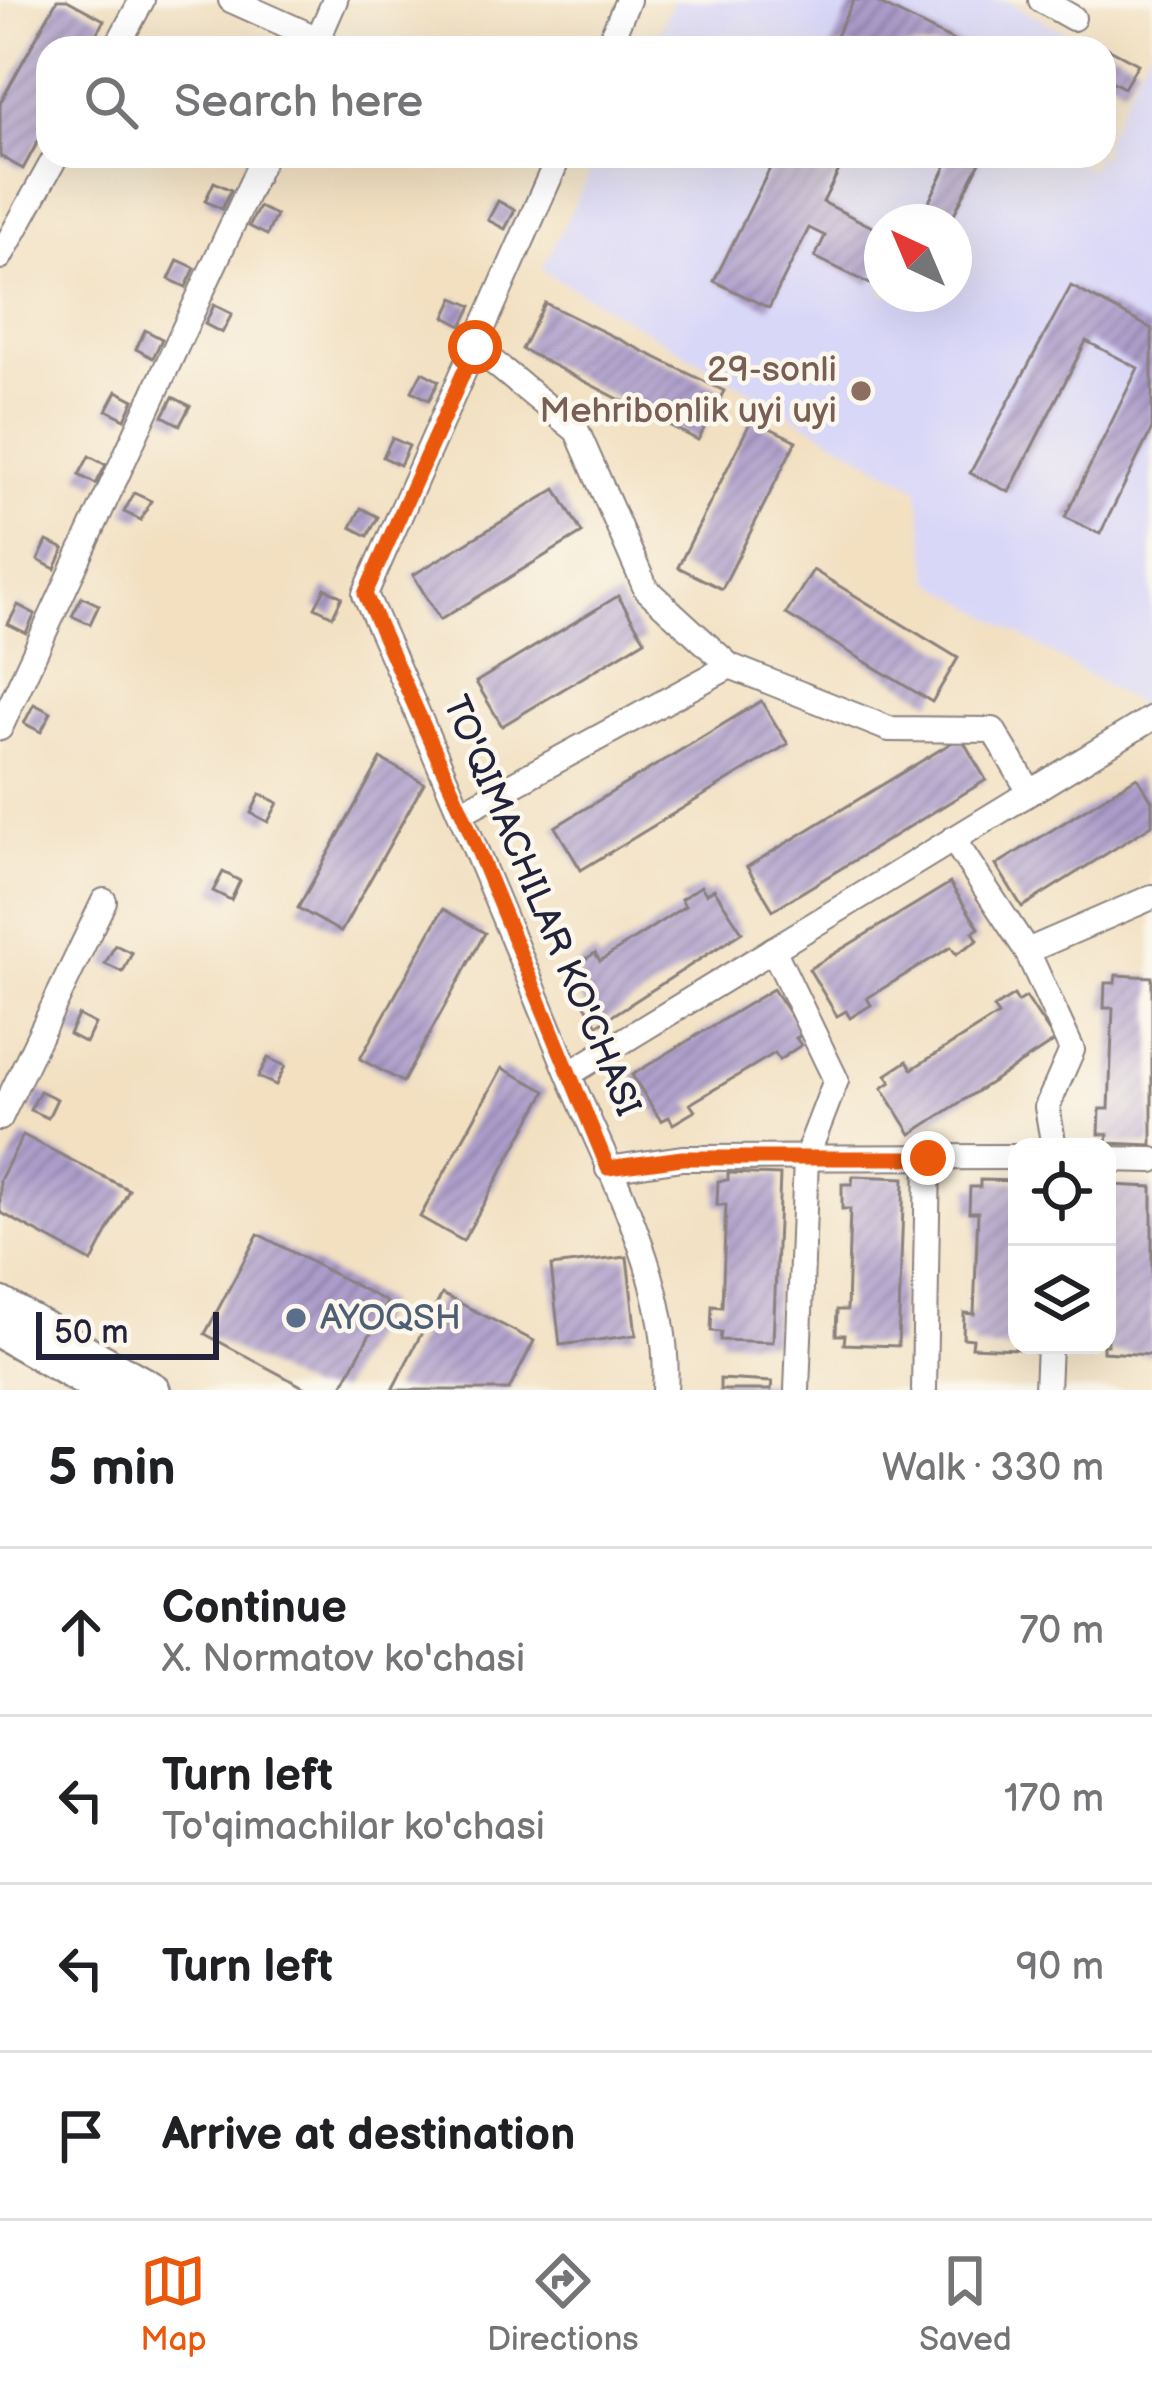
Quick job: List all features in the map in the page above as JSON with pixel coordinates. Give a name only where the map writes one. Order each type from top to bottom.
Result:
[{"type":"main road","points":[[0,1304],[153,1390]]},
{"type":"main road","points":[[0,1331],[103,1390]]},
{"type":"street","points":[[122,36],[142,0]]},
{"type":"street","points":[[231,0],[302,36]]},
{"type":"street","points":[[319,36],[335,0]]},
{"type":"street","points":[[612,36],[628,0]]},
{"type":"street","points":[[1040,0],[1073,17]]},
{"type":"street","points":[[0,257],[49,168]]},
{"type":"street","points":[[0,728],[258,168]]},
{"type":"street","points":[[554,168],[475,347],[577,431],[646,589],[730,666],[889,729],[993,730],[1030,792]]},
{"type":"street","name":"TO'QIMACHILAR KO'CHASI","points":[[475,347],[365,594],[462,812],[649,1267],[667,1360],[664,1390]]},
{"type":"street","points":[[462,812],[730,666]]},
{"type":"street","points":[[568,1074],[1152,718]]},
{"type":"street","points":[[952,839],[1027,951],[1072,1050],[1047,1107],[1052,1138]]},
{"type":"street","points":[[1027,951],[1152,897]]},
{"type":"street","points":[[0,1118],[104,901]]},
{"type":"street","points":[[773,949],[836,1080],[806,1158],[797,1390]]},
{"type":"street","points":[[608,1168],[682,1158],[1008,1157]]},
{"type":"street","points":[[924,1390],[928,1158]]},
{"type":"street","points":[[1116,1159],[1152,1160]]},
{"type":"street","points":[[1047,1390],[1049,1354]]},
{"type":"shaded area","points":[[674,0],[1005,0],[1065,32],[1063,36],[657,36]]},
{"type":"shaded area","points":[[1152,42],[1152,706],[1146,710],[931,581],[918,488],[542,270],[592,168],[1116,168],[1116,116]]},
{"type":"building","points":[[57,0],[67,0],[104,20],[95,36],[37,36]]},
{"type":"building","points":[[854,0],[872,0],[944,36],[836,36]]},
{"type":"building","points":[[36,38],[36,145],[23,169],[0,156],[0,103]]},
{"type":"building","points":[[1116,52],[1138,64],[1124,88],[1116,84]]},
{"type":"building","points":[[770,168],[840,168],[823,202],[864,223],[864,281],[815,257],[825,236],[809,228],[769,308],[714,281]]},
{"type":"building","points":[[945,168],[977,168],[959,204],[928,204]]},
{"type":"building","points":[[214,182],[231,190],[222,209],[205,201]]},
{"type":"building","points":[[498,201],[515,210],[505,229],[488,220]]},
{"type":"building","points":[[259,207],[276,215],[267,235],[249,226]]},
{"type":"building","points":[[178,260],[195,268],[186,287],[169,279]]},
{"type":"building","points":[[1071,286],[1152,329],[1152,429],[1100,534],[1065,517],[1138,368],[1086,341],[1009,492],[970,473]]},
{"type":"building","points":[[454,298],[472,306],[462,326],[445,317]]},
{"type":"building","points":[[545,303],[724,391],[698,440],[522,349]]},
{"type":"building","points":[[214,305],[232,314],[222,333],[205,324]]},
{"type":"building","points":[[145,330],[162,339],[153,358],[136,349]]},
{"type":"building","points":[[422,372],[439,381],[429,400],[412,391]]},
{"type":"building","points":[[117,391],[134,400],[125,419],[107,410]]},
{"type":"building","points":[[173,397],[190,406],[180,425],[163,416]]},
{"type":"building","points":[[752,419],[796,441],[722,589],[678,567]]},
{"type":"building","points":[[392,438],[409,446],[400,465],[383,457]]},
{"type":"building","points":[[89,456],[106,465],[96,484],[79,475]]},
{"type":"building","points":[[556,489],[582,533],[440,620],[413,575]]},
{"type":"building","points":[[134,493],[151,501],[141,520],[124,512]]},
{"type":"building","points":[[361,508],[378,517],[368,536],[351,527]]},
{"type":"building","points":[[47,541],[64,549],[55,569],[38,560]]},
{"type":"building","points":[[813,570],[958,658],[932,702],[786,614]]},
{"type":"building","points":[[325,588],[342,597],[333,616],[315,607]]},
{"type":"building","points":[[618,596],[645,640],[502,726],[476,682]]},
{"type":"building","points":[[82,597],[99,605],[90,624],[72,616]]},
{"type":"building","points":[[18,605],[35,614],[26,633],[8,624]]},
{"type":"building","points":[[761,701],[788,744],[581,870],[555,827]]},
{"type":"building","points":[[34,704],[51,713],[41,732],[24,723]]},
{"type":"building","points":[[961,737],[986,780],[773,910],[747,867]]},
{"type":"building","points":[[381,759],[424,783],[341,932],[298,908]]},
{"type":"building","points":[[1137,777],[1152,801],[1152,825],[1022,907],[996,865]]},
{"type":"building","points":[[260,794],[278,803],[268,822],[251,813]]},
{"type":"building","points":[[223,872],[240,881],[231,900],[213,891]]},
{"type":"building","points":[[950,883],[979,928],[973,932],[978,940],[956,954],[951,947],[867,998],[871,1005],[850,1018],[846,1011],[837,1016],[809,969]]},
{"type":"building","points":[[701,886],[706,894],[714,889],[742,932],[598,1025],[569,980],[579,974],[574,966],[595,953],[600,961],[685,906],[681,899]]},
{"type":"building","points":[[443,909],[485,933],[403,1082],[360,1059]]},
{"type":"building","points":[[115,945],[132,953],[123,972],[105,964]]},
{"type":"building","points":[[1116,975],[1152,977],[1152,1145],[1116,1143],[1116,1138],[1099,1134],[1100,1109],[1109,1109],[1113,1008],[1104,1008],[1105,983],[1115,983]]},
{"type":"building","points":[[773,989],[803,1034],[796,1038],[801,1045],[779,1060],[775,1053],[690,1104],[695,1111],[673,1124],[669,1117],[661,1121],[632,1075]]},
{"type":"building","points":[[1014,995],[1018,1002],[1026,997],[1055,1041],[911,1134],[882,1088],[891,1082],[886,1075],[907,1061],[912,1069],[998,1015],[993,1008]]},
{"type":"building","points":[[78,1015],[95,1024],[86,1043],[69,1034]]},
{"type":"building","points":[[268,1058],[285,1066],[276,1085],[258,1077]]},
{"type":"building","points":[[502,1068],[546,1091],[463,1241],[420,1217]]},
{"type":"building","points":[[40,1091],[57,1099],[48,1118],[30,1110]]},
{"type":"building","points":[[23,1135],[129,1190],[92,1262],[0,1212],[0,1180]]},
{"type":"building","points":[[728,1173],[780,1175],[773,1342],[720,1340],[721,1332],[711,1331],[712,1306],[722,1307],[726,1205],[717,1205],[718,1181],[728,1180]]},
{"type":"building","points":[[853,1176],[904,1178],[898,1346],[844,1344],[845,1335],[836,1335],[837,1310],[847,1310],[850,1209],[842,1209],[842,1184],[852,1184]]},
{"type":"building","points":[[980,1180],[1008,1181],[1008,1349],[972,1347],[973,1339],[963,1338],[964,1313],[974,1314],[978,1212],[969,1212],[970,1187],[980,1187]]},
{"type":"building","points":[[1116,1185],[1152,1187],[1152,1355],[1116,1353]]},
{"type":"building","name":"AYOQSH","points":[[258,1234],[387,1302],[340,1390],[309,1390],[205,1334]]},
{"type":"building","points":[[627,1257],[636,1335],[560,1345],[551,1266]]},
{"type":"building","points":[[442,1294],[534,1341],[509,1390],[392,1390]]},
{"type":"building","points":[[720,1379],[772,1382],[771,1390],[720,1390]]},
{"type":"place","name":"29-sonli Mehribonlik uyi uyi","points":[[861,391]]},
{"type":"place","name":"AYOQSH","points":[[296,1318]]},
{"type":"route","points":[[475,347],[365,594],[462,812],[608,1168],[682,1158],[928,1158]]}]
